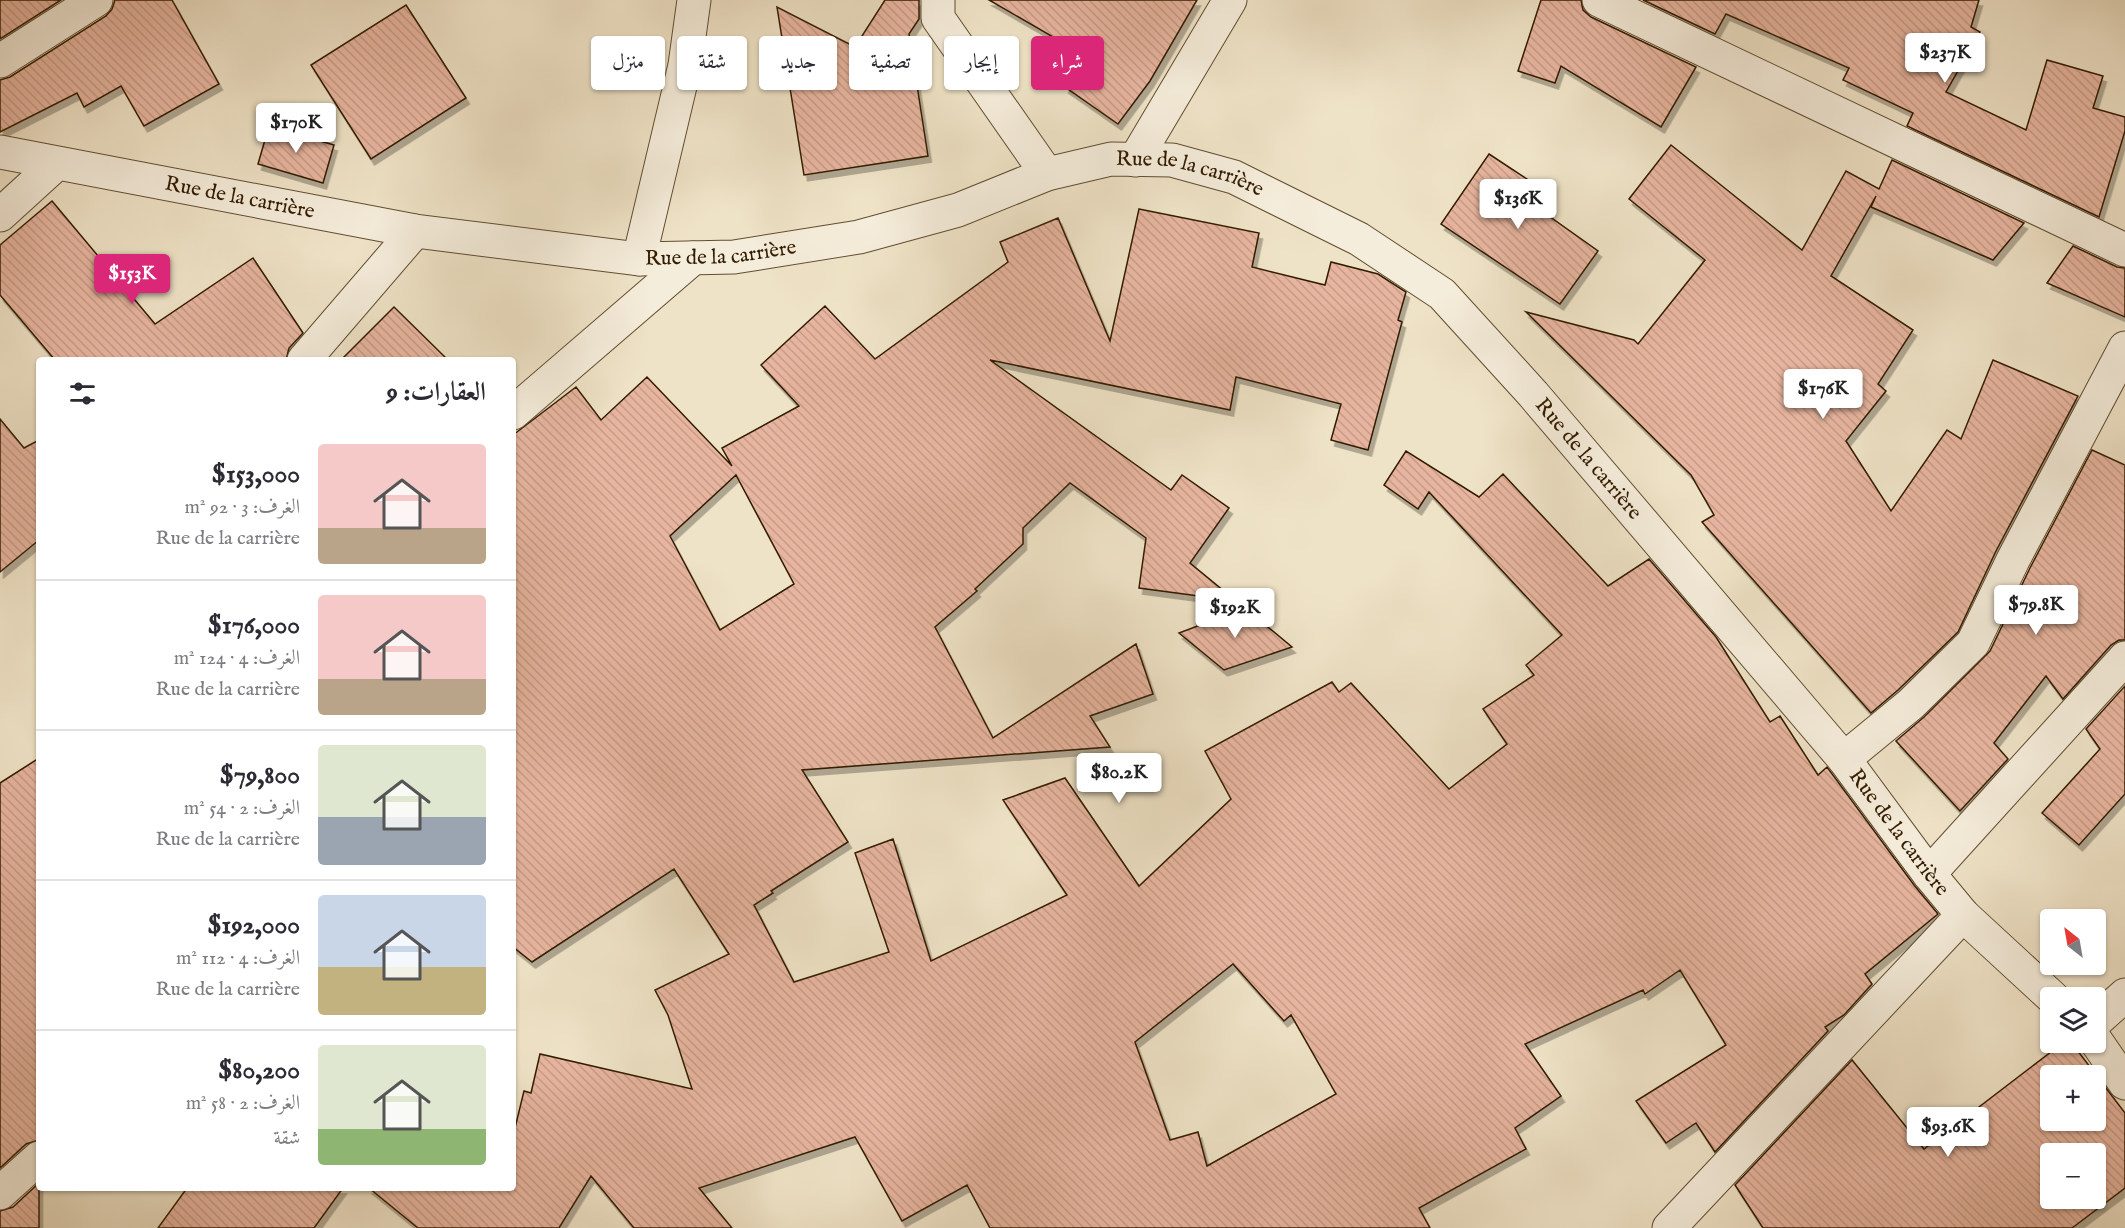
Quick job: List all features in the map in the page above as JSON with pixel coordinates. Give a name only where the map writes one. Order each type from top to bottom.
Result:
[{"type":"street","points":[[0,61],[96,0]]},
{"type":"street","points":[[639,259],[685,65],[694,0]]},
{"type":"street","points":[[938,0],[939,18],[1047,174]]},
{"type":"street","points":[[1135,160],[1230,0]]},
{"type":"street","points":[[1599,0],[2125,250]]},
{"type":"street","name":"Rue de la carrière","points":[[0,152],[415,231],[639,259],[734,257],[859,237],[958,210],[1047,174],[1111,159],[1172,160],[1234,177],[1359,239],[1442,294],[1533,394],[1844,759],[1929,874],[1963,915],[2041,987]]},
{"type":"street","points":[[0,215],[56,164]]},
{"type":"street","points":[[307,357],[415,231]]},
{"type":"street","points":[[516,410],[693,258]]},
{"type":"street","points":[[1844,759],[1911,704],[1974,643],[2013,560],[2125,348]]},
{"type":"street","points":[[1929,874],[2125,658]]},
{"type":"street","points":[[1669,1228],[1963,915]]},
{"type":"street","points":[[2106,1012],[2125,995]]},
{"type":"street","points":[[2104,1053],[2125,1083]]},
{"type":"street","points":[[0,1193],[36,1161]]},
{"type":"building","points":[[0,0],[61,0],[0,39]]},
{"type":"building","points":[[115,0],[172,0],[219,84],[144,126],[121,86],[84,107],[77,93],[0,132],[0,80],[10,77],[106,16]]},
{"type":"building","points":[[885,0],[919,0],[919,19],[909,36],[862,36]]},
{"type":"building","points":[[989,0],[1197,0],[1150,81],[1118,124],[1069,90],[1104,90],[1104,36],[1051,36]]},
{"type":"building","points":[[1541,0],[1581,0],[1583,10],[1591,17],[1696,67],[1661,127],[1561,66],[1555,83],[1518,71]]},
{"type":"building","points":[[1643,0],[1979,0],[1971,27],[1980,32],[1946,92],[2026,130],[2047,60],[2103,76],[2093,108],[2125,117],[2125,131],[2099,217],[1907,126],[1913,113],[1843,80],[1849,68],[1726,14],[1715,34]]},
{"type":"building","points":[[406,5],[466,98],[371,159],[311,65]]},
{"type":"building","points":[[777,7],[834,36],[782,36]]},
{"type":"building","points":[[837,38],[849,44],[849,90],[918,90],[928,156],[804,175],[790,90],[837,90]]},
{"type":"building","points":[[269,126],[334,145],[323,183],[258,164]]},
{"type":"building","points":[[1671,145],[1802,250],[1846,171],[1879,189],[1892,160],[2024,223],[1993,260],[1871,207],[1876,196],[1831,276],[1913,330],[1878,384],[1886,391],[1846,441],[1891,511],[1947,430],[1961,439],[1993,360],[2078,396],[1996,551],[1958,632],[1871,713],[1702,522],[1714,515],[1691,475],[1526,312],[1634,340],[1638,344],[1705,260],[1629,199]]},
{"type":"building","points":[[1489,154],[1542,189],[1532,204],[1598,251],[1560,304],[1441,224]]},
{"type":"building","points":[[52,201],[155,324],[253,258],[303,333],[289,348],[287,357],[52,357],[0,295],[0,245]]},
{"type":"building","points":[[1139,209],[1259,233],[1252,267],[1325,285],[1331,262],[1378,274],[1406,292],[1398,320],[1402,322],[1368,450],[1331,440],[1341,404],[1236,377],[1230,410],[990,360],[1171,490],[1182,475],[1229,508],[1190,563],[1236,601],[1139,588],[1146,538],[1070,483],[1023,528],[1023,544],[975,589],[977,591],[935,627],[993,738],[1136,644],[1153,694],[1090,716],[1110,747],[802,770],[848,842],[771,891],[773,893],[754,905],[794,982],[889,952],[855,853],[893,839],[931,961],[1067,895],[1003,800],[1065,778],[1139,886],[1231,799],[1205,751],[1332,682],[1339,692],[1351,683],[1449,789],[1507,744],[1483,709],[1534,675],[1526,665],[1562,635],[1429,492],[1418,509],[1384,485],[1406,451],[1479,497],[1503,474],[1608,586],[1649,559],[1716,637],[1770,722],[1780,716],[1818,775],[1827,767],[1938,914],[1865,974],[1872,984],[1844,1015],[1825,1027],[1828,1031],[1715,1152],[1696,1123],[1666,1143],[1636,1101],[1726,1045],[1680,970],[1645,994],[1643,990],[1525,1044],[1561,1096],[1515,1128],[1526,1149],[1419,1208],[1430,1228],[990,1228],[967,1185],[902,1221],[855,1137],[699,1188],[732,1228],[634,1228],[591,1176],[559,1228],[418,1228],[373,1191],[516,1191],[516,1124],[524,1091],[531,1093],[540,1054],[692,1089],[668,1015],[655,990],[729,954],[674,869],[532,962],[516,949],[516,433],[576,387],[601,420],[647,377],[732,466],[722,448],[799,406],[761,365],[825,306],[875,359],[1008,262],[1000,242],[1058,218],[1110,341]],"holes":[[[736,475],[794,584],[720,630],[670,536]],[[1233,964],[1284,1021],[1291,1015],[1336,1094],[1207,1166],[1198,1132],[1170,1140],[1135,1042]]]},
{"type":"building","points":[[2073,246],[2117,267],[2125,268],[2125,317],[2047,283]]},
{"type":"building","points":[[394,307],[445,357],[344,357]]},
{"type":"building","points":[[0,419],[24,448],[36,442],[36,542],[0,572]]},
{"type":"building","points":[[2092,450],[2125,465],[2125,640],[2119,640],[2111,645],[2063,699],[2046,676],[1994,743],[2008,759],[1960,811],[1896,741],[1924,717],[1990,651],[2030,568]]},
{"type":"building","points":[[1245,608],[1292,647],[1224,670],[1179,633]]},
{"type":"building","points":[[2125,686],[2125,794],[2079,845],[2042,813],[2100,749],[2086,729]]},
{"type":"building","points":[[36,760],[36,1141],[26,1144],[0,1168],[0,783]]},
{"type":"building","points":[[2050,1053],[2079,1053],[2088,1065],[2040,1065],[2040,1131],[2106,1131],[2106,1088],[2125,1113],[2125,1188],[2106,1202],[2106,1143],[2040,1143],[2040,1209],[2097,1209],[2072,1228],[1763,1228],[1735,1185],[1852,1060],[1924,1149]]},
{"type":"building","points":[[36,1186],[36,1191],[39,1191],[39,1228],[0,1228],[0,1211],[13,1207]]},
{"type":"building","points":[[185,1191],[341,1191],[314,1228],[158,1228]]}]
